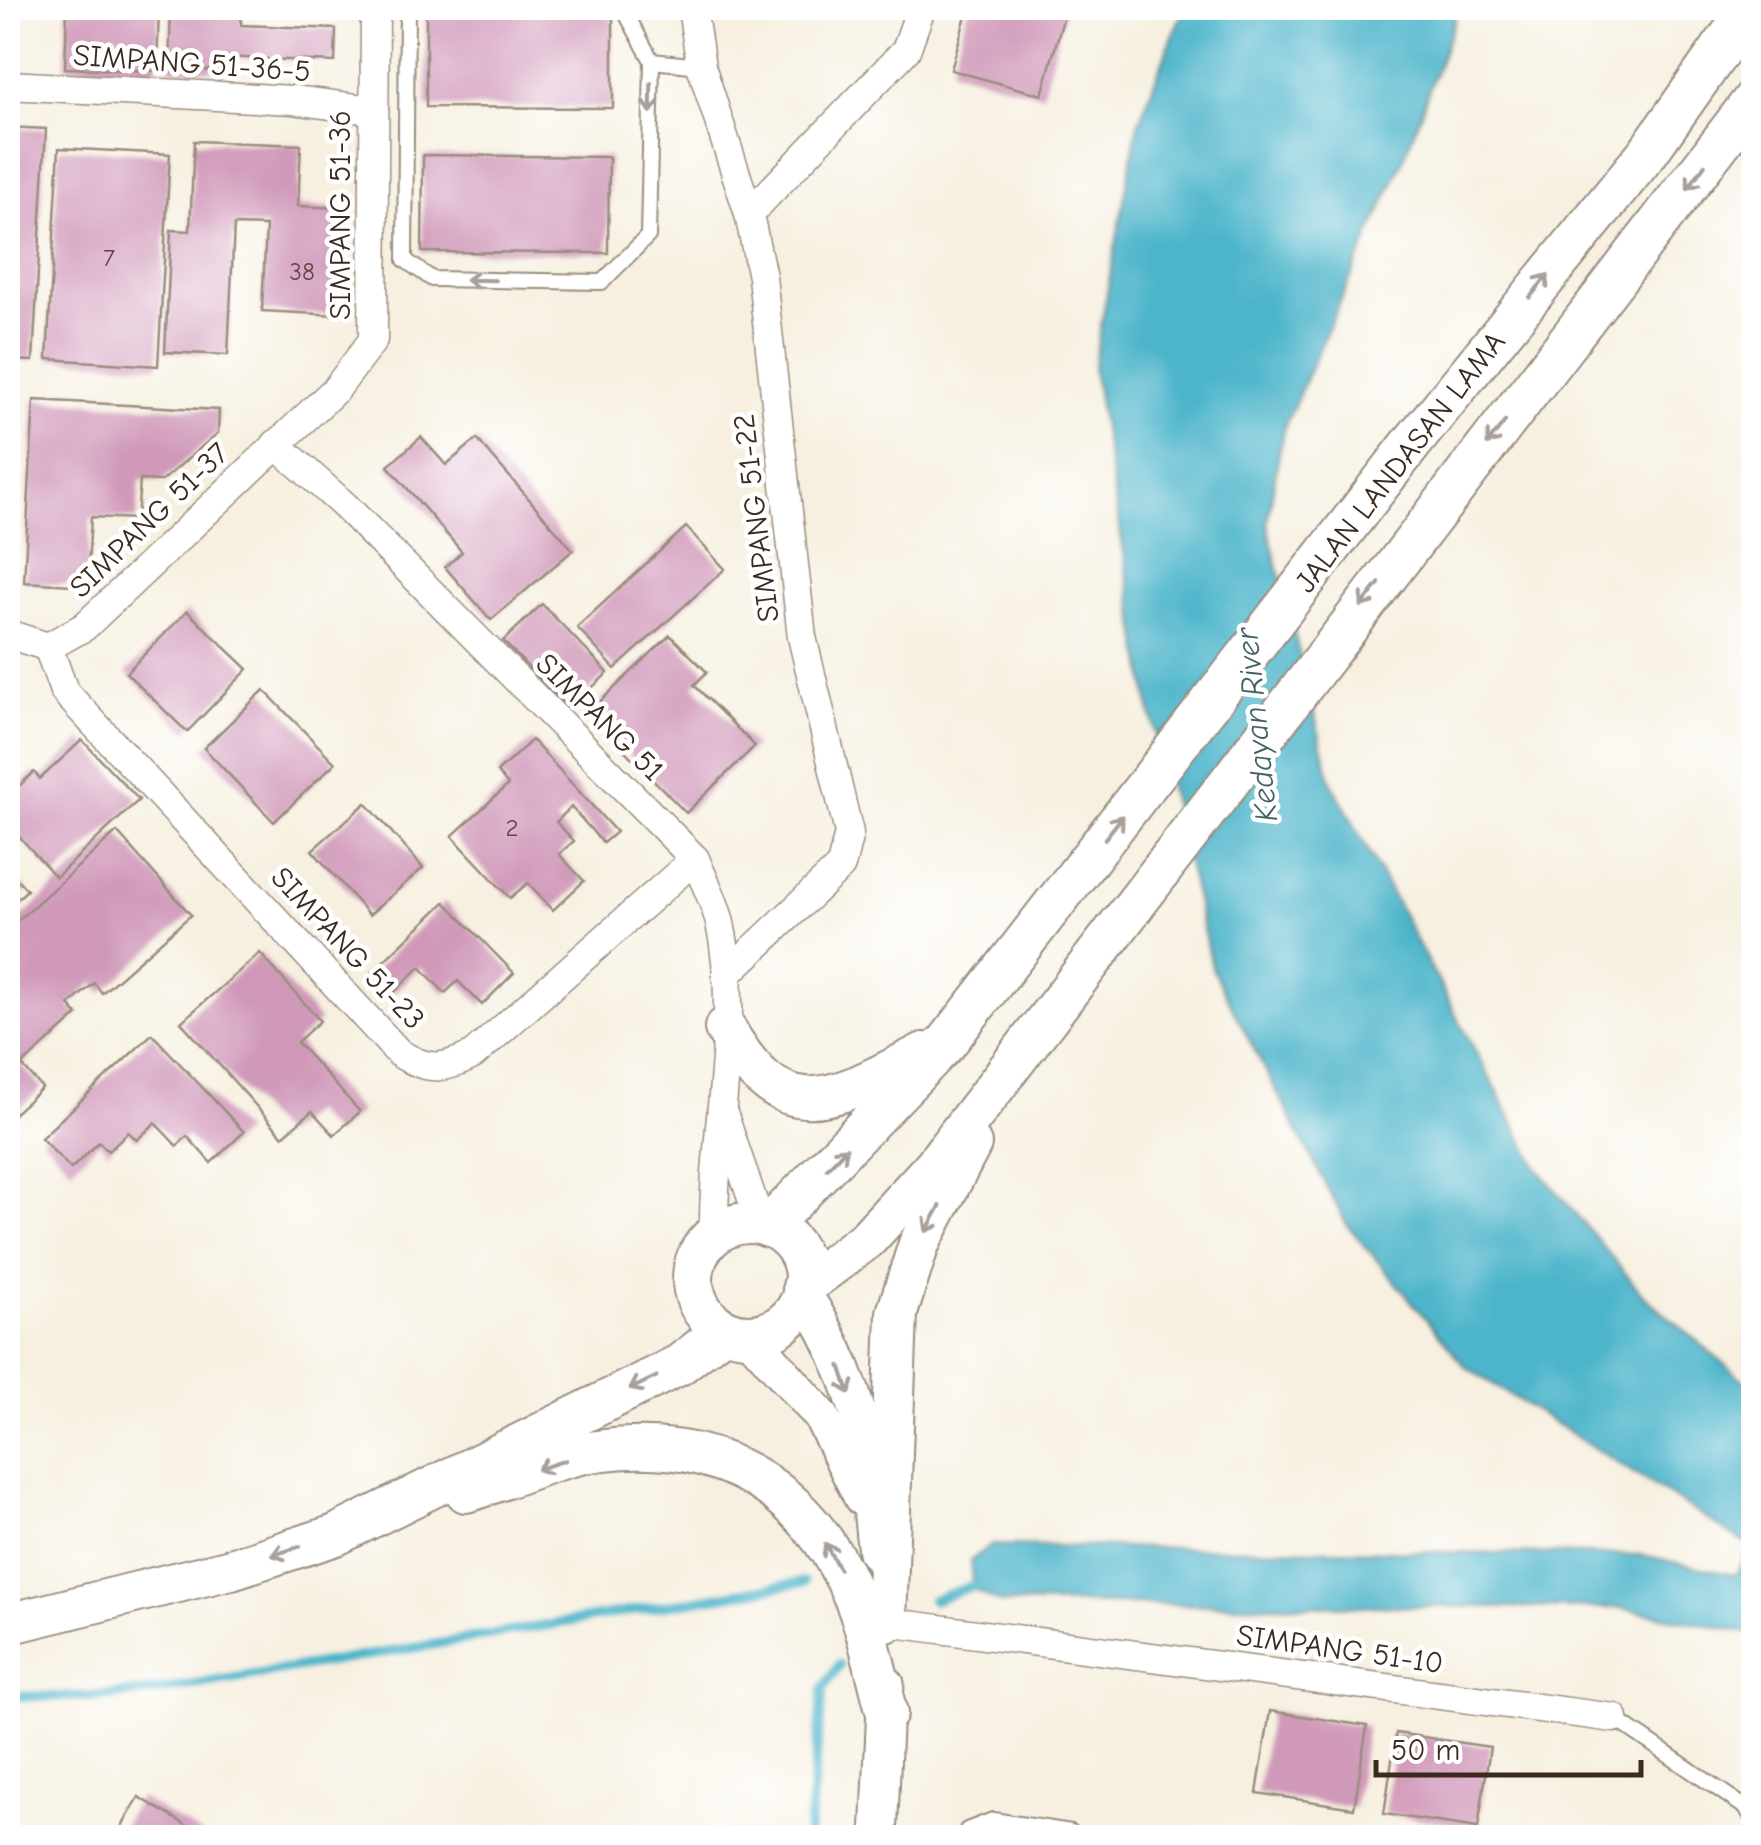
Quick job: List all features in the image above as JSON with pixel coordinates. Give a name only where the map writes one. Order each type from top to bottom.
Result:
[{"type":"main road","name":"JALAN LANDASAN LAMA","points":[[764,1226],[947,1042],[1412,443],[1648,152],[1750,8]]},
{"type":"main road","name":"JALAN LANDASAN LAMA","points":[[803,1290],[867,1239],[934,1166],[1754,99]]},
{"type":"main road","points":[[724,1028],[745,1065],[774,1087],[803,1099],[845,1094],[947,1042]]},
{"type":"main road","points":[[886,1622],[897,1312],[919,1244],[1009,1070]]},
{"type":"main road","points":[[336,1534],[678,1365],[736,1332],[778,1327],[800,1306],[803,1264],[795,1248],[764,1226],[745,1223],[714,1236],[694,1267],[698,1303],[736,1332]]},
{"type":"main road","points":[[8,1624],[214,1573],[593,1451],[655,1445],[716,1455],[775,1490],[826,1544],[854,1597],[886,1713]]},
{"type":"street","name":"SIMPANG 51-36","points":[[276,444],[337,388],[373,340],[375,8]]},
{"type":"street","name":"SIMPANG 51-22","points":[[692,8],[701,66],[749,214],[762,277],[802,637],[849,833],[841,866],[726,975]]},
{"type":"street","points":[[749,214],[906,50],[920,8]]},
{"type":"street","name":"SIMPANG 51-36-5","points":[[8,84],[293,100],[372,110]]},
{"type":"street","name":"SIMPANG 51-37","points":[[48,647],[84,627],[276,444]]},
{"type":"street","name":"SIMPANG 51","points":[[276,444],[344,506],[694,858],[719,921],[726,975],[722,1109],[713,1169],[714,1236]]},
{"type":"street","points":[[8,634],[48,647]]},
{"type":"street","name":"SIMPANG 51-23","points":[[48,647],[64,691],[399,1053],[420,1066],[448,1068],[473,1055],[694,858]]},
{"type":"street","name":"SIMPANG 51","points":[[722,1109],[764,1226]]},
{"type":"street","points":[[803,1290],[824,1326],[865,1449],[886,1622],[880,1837]]},
{"type":"street","points":[[736,1332],[821,1416],[871,1517]]},
{"type":"street","name":"SIMPANG 51-10","points":[[886,1622],[1614,1718]]},
{"type":"lane","points":[[407,8],[405,260],[432,279],[602,282],[648,236],[652,62],[622,8]]},
{"type":"lane","points":[[652,62],[701,66]]},
{"type":"lane","name":"SIMPANG 51-10","points":[[1614,1718],[1746,1808],[1754,1820]]},
{"type":"lane","points":[[964,1838],[967,1830],[993,1820],[1071,1832],[1077,1838]]},
{"type":"water","name":"Kedayan River","points":[[1184,8],[1459,8],[1403,161],[1283,430],[1267,524],[1331,781],[1539,1170],[1645,1297],[1753,1388],[1753,1634],[1622,1608],[1000,1603],[973,1589],[970,1561],[991,1545],[1642,1555],[1735,1575],[1751,1547],[1466,1367],[1346,1223],[1213,971],[1150,708],[1093,369],[1138,124]]},
{"type":"building","points":[[67,8],[159,8],[157,71],[65,68]]},
{"type":"building","points":[[171,8],[242,8],[241,25],[336,29],[335,62],[221,57],[221,71],[169,69]]},
{"type":"building","points":[[968,8],[1066,8],[1042,95],[951,70]]},
{"type":"building","points":[[426,10],[613,10],[613,108],[426,107]]},
{"type":"building","points":[[8,127],[46,129],[33,361],[8,360]]},
{"type":"building","points":[[194,141],[301,145],[298,206],[342,208],[337,315],[262,311],[266,226],[234,225],[228,355],[165,352],[171,230],[190,231]]},
{"type":"building","points":[[59,148],[170,154],[158,366],[47,359]]},
{"type":"building","points":[[423,155],[609,157],[608,253],[422,252]]},
{"type":"building","points":[[34,400],[219,410],[218,433],[162,481],[140,480],[137,519],[91,517],[87,586],[24,582]]},
{"type":"building","points":[[421,437],[446,465],[477,439],[573,550],[491,620],[445,567],[462,552],[388,466]]},
{"type":"building","points":[[686,527],[725,569],[615,669],[577,627]]},
{"type":"building","points":[[542,604],[608,673],[569,709],[503,641]]},
{"type":"building","points":[[187,611],[248,669],[187,732],[126,673]]},
{"type":"building","points":[[670,635],[707,672],[694,685],[755,746],[686,813],[588,713]]},
{"type":"building","points":[[264,690],[335,763],[274,822],[204,748]]},
{"type":"building","points":[[82,740],[139,800],[56,877],[8,824],[8,796],[34,772],[40,779]]},
{"type":"building","points":[[532,740],[616,832],[603,843],[571,807],[556,822],[574,841],[559,854],[584,881],[553,910],[528,883],[510,898],[452,836],[508,785],[497,772]]},
{"type":"building","points":[[366,803],[423,868],[369,915],[312,850]]},
{"type":"building","points":[[117,832],[191,915],[102,993],[94,983],[69,1005],[78,1015],[22,1065],[42,1088],[8,1119],[8,929]]},
{"type":"building","points":[[8,869],[27,890],[8,908]]},
{"type":"building","points":[[445,902],[514,973],[482,1005],[458,981],[445,993],[420,967],[387,999],[366,978]]},
{"type":"building","points":[[260,953],[320,1021],[297,1042],[360,1112],[334,1135],[312,1111],[283,1136],[181,1022]]},
{"type":"building","points":[[152,1034],[244,1132],[211,1163],[187,1136],[177,1146],[155,1123],[137,1140],[128,1132],[108,1151],[99,1142],[71,1169],[41,1138]]},
{"type":"building","points":[[1270,1711],[1367,1726],[1354,1808],[1257,1793]]},
{"type":"building","points":[[1396,1733],[1490,1747],[1478,1828],[1384,1814]]},
{"type":"building","points":[[139,1797],[208,1838],[115,1838]]},
{"type":"waterway","points":[[8,1696],[91,1697],[158,1691],[804,1582]]},
{"type":"waterway","points":[[933,1600],[983,1582]]},
{"type":"waterway","points":[[808,1838],[823,1689],[839,1665]]}]
